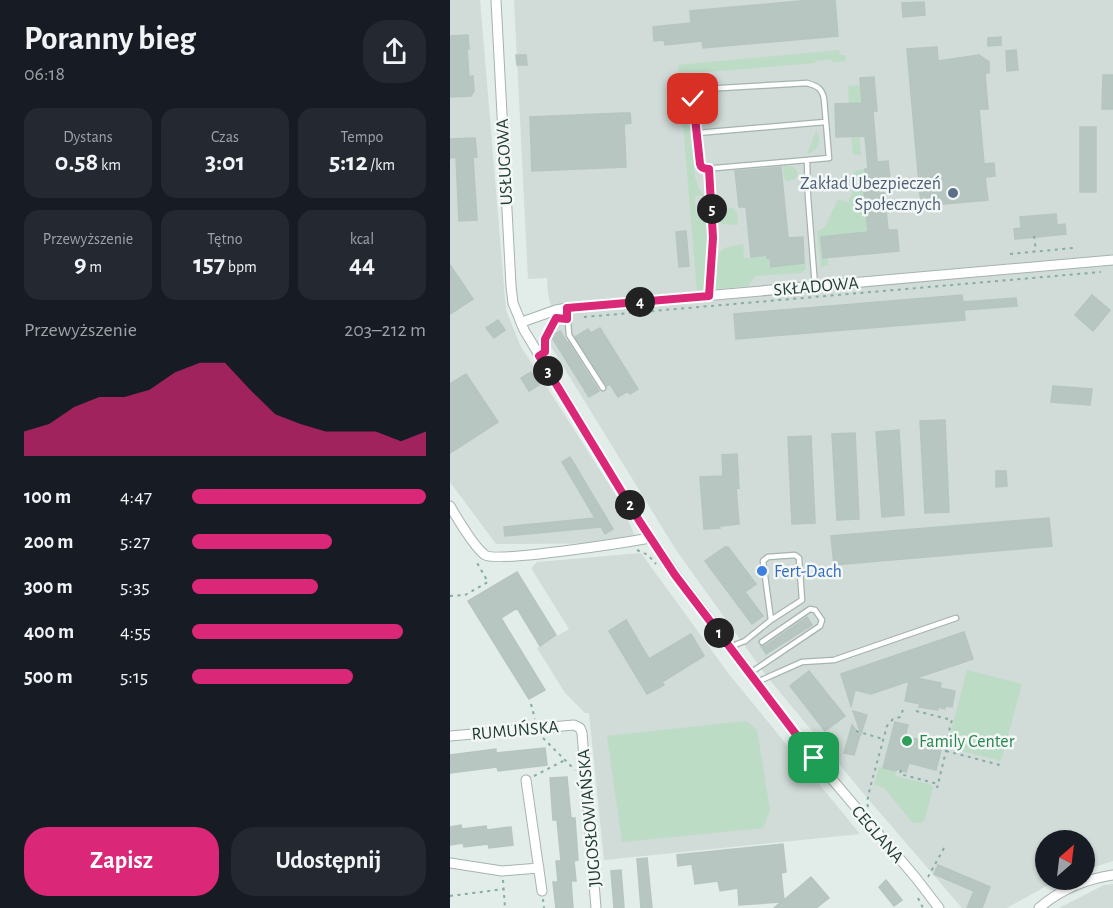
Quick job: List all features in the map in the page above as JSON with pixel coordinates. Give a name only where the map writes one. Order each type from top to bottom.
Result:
[{"type":"street","name":"USŁUGOWA","points":[[496,0],[511,286],[513,303],[522,322]]},
{"type":"street","name":"SKŁADOWA","points":[[522,322],[556,310],[567,314],[709,296],[1113,260]]},
{"type":"street","name":"CEGLANA","points":[[522,322],[539,356],[675,575],[814,758],[916,878],[935,906]]},
{"type":"street","points":[[450,506],[481,551],[492,558],[650,538]]},
{"type":"street","name":"RUMUŃSKA","points":[[450,736],[537,728],[574,726],[580,728]]},
{"type":"street","name":"JUGOSŁOWIAŃSKA","points":[[580,728],[596,908]]},
{"type":"street","points":[[526,780],[542,891]]},
{"type":"street","points":[[450,863],[502,871],[539,868]]},
{"type":"street","points":[[1039,908],[1075,885],[1113,874]]},
{"type":"lane","points":[[807,83],[819,87],[822,92],[829,158],[704,169],[701,167],[697,133],[693,99],[696,93],[704,88],[807,83]]},
{"type":"lane","points":[[697,133],[825,122]]},
{"type":"lane","points":[[807,160],[815,286]]},
{"type":"lane","points":[[709,169],[713,238],[709,296]]},
{"type":"lane","points":[[567,314],[569,334],[603,388]]},
{"type":"lane","points":[[731,648],[745,641],[771,620],[802,600],[799,558],[795,555],[768,557],[763,561],[771,620]]},
{"type":"lane","points":[[750,673],[820,626],[822,620],[815,610],[810,609],[762,642]]},
{"type":"lane","points":[[757,682],[802,662],[834,660],[956,618]]},
{"type":"path","points":[[1034,236],[1036,252]]},
{"type":"path","points":[[1010,254],[1073,248]]},
{"type":"path","points":[[539,356],[545,352],[545,339],[556,318],[567,314],[1105,271]]},
{"type":"path","points":[[450,596],[465,595],[488,582],[477,563]]},
{"type":"path","points":[[531,704],[537,735],[540,735],[580,776]]},
{"type":"path","points":[[870,812],[867,802],[884,738],[889,723],[900,717],[903,710]]},
{"type":"path","points":[[901,770],[900,774],[938,786],[952,720],[916,711]]},
{"type":"path","points":[[856,731],[884,738]]},
{"type":"path","points":[[946,751],[966,754],[1000,765]]},
{"type":"path","points":[[526,780],[566,760]]},
{"type":"path","points":[[922,873],[927,879],[944,848]]},
{"type":"path","points":[[502,871],[505,908]]},
{"type":"path","points":[[450,896],[504,889]]},
{"type":"shaded area","points":[[450,0],[480,0],[506,310],[520,345],[619,500],[638,543],[496,544],[450,482]]},
{"type":"shaded area","points":[[514,0],[1113,0],[1113,861],[1095,867],[1095,830],[1035,830],[1035,890],[1039,890],[1007,908],[962,908],[765,674],[676,550],[547,340],[555,323],[548,294],[547,278],[528,279]]},
{"type":"shaded area","points":[[641,553],[728,673],[860,834],[604,860],[589,713],[585,713],[565,693],[537,648],[569,629],[531,568],[537,562]]},
{"type":"shaded area","points":[[1113,884],[1113,908],[1059,908],[1095,890],[1104,885]]},
{"type":"green space","points":[[839,50],[840,55],[845,55],[846,61],[831,62],[832,59],[815,63],[695,73],[687,85],[695,177],[699,189],[705,196],[695,196],[696,214],[707,213],[708,221],[704,290],[697,290],[678,65]]},
{"type":"green space","points":[[861,85],[862,103],[849,108],[848,86]]},
{"type":"green space","points":[[713,93],[701,117],[700,103]]},
{"type":"green space","points":[[816,131],[819,139],[818,145],[807,154]]},
{"type":"green space","points":[[859,132],[861,155],[853,154],[851,134]]},
{"type":"green space","points":[[783,166],[792,166],[798,174],[796,178],[786,181]]},
{"type":"green space","points":[[865,169],[868,232],[821,237],[823,257],[828,257],[828,265],[822,267],[817,231],[825,227],[838,199],[848,203],[855,186],[848,182],[855,171]]},
{"type":"green space","points":[[733,208],[737,213],[738,225],[722,224],[718,220],[718,212]]},
{"type":"green space","points":[[743,244],[744,258],[766,256],[766,259],[769,258],[770,268],[806,263],[806,269],[801,273],[755,276],[748,286],[716,289],[714,279],[717,278],[717,262],[720,253],[727,247]]},
{"type":"green space","points":[[967,670],[1022,684],[1001,761],[947,747]]},
{"type":"green space","points":[[746,721],[757,730],[770,811],[763,828],[622,842],[607,736]]},
{"type":"green space","points":[[879,767],[896,771],[895,776],[933,787],[925,819],[921,823],[913,823],[884,788],[874,785]]},
{"type":"building","points":[[811,0],[835,0],[838,36],[703,48],[702,41],[665,45],[664,40],[654,41],[653,27],[691,23],[690,11]]},
{"type":"building","points":[[924,2],[925,15],[903,17],[902,3]]},
{"type":"building","points":[[468,35],[469,77],[473,76],[474,91],[471,96],[450,97],[450,36]]},
{"type":"building","points":[[1001,37],[1001,45],[988,46],[988,38]]},
{"type":"building","points":[[937,47],[938,61],[979,55],[989,62],[989,73],[985,73],[988,109],[979,109],[984,164],[994,163],[995,176],[985,177],[988,200],[921,206],[907,49]]},
{"type":"building","points":[[1016,50],[1018,70],[1007,71],[1006,51]]},
{"type":"building","points":[[516,55],[526,55],[527,65],[517,65]]},
{"type":"building","points":[[1103,75],[1113,75],[1113,109],[1102,109]]},
{"type":"building","points":[[874,77],[877,111],[873,111],[877,162],[888,161],[890,179],[883,180],[888,230],[897,230],[899,251],[823,258],[821,237],[868,232],[864,192],[867,192],[865,169],[868,169],[865,136],[836,137],[835,104],[862,103],[860,78]]},
{"type":"building","points":[[630,113],[631,123],[624,124],[626,167],[532,171],[530,117]]},
{"type":"building","points":[[1080,127],[1096,127],[1096,192],[1080,192]]},
{"type":"building","points":[[475,138],[477,157],[473,157],[477,220],[459,221],[456,157],[450,158],[450,139]]},
{"type":"building","points":[[781,167],[788,238],[803,237],[804,263],[771,267],[770,258],[767,258],[767,255],[751,257],[746,207],[739,207],[735,171]]},
{"type":"building","points":[[1056,214],[1057,225],[1065,224],[1066,234],[1015,239],[1014,229],[1021,228],[1020,217]]},
{"type":"building","points":[[686,231],[689,266],[679,267],[676,232]]},
{"type":"building","points":[[450,265],[473,299],[450,314]]},
{"type":"building","points":[[962,295],[963,302],[1016,298],[1017,306],[964,310],[965,320],[736,339],[734,314]]},
{"type":"building","points":[[1092,295],[1110,310],[1093,331],[1075,315]]},
{"type":"building","points":[[498,320],[505,330],[494,338],[486,328]]},
{"type":"building","points":[[600,328],[638,389],[630,394],[628,391],[618,397],[610,384],[607,386],[575,337],[588,329],[591,333]]},
{"type":"building","points":[[560,331],[599,391],[589,397],[551,336]]},
{"type":"building","points":[[531,372],[539,385],[529,391],[521,378]]},
{"type":"building","points":[[466,374],[498,422],[450,453],[450,384]]},
{"type":"building","points":[[1053,386],[1092,389],[1090,405],[1051,402]]},
{"type":"building","points":[[945,420],[949,512],[925,513],[920,421]]},
{"type":"building","points":[[899,430],[904,515],[882,517],[876,432]]},
{"type":"building","points":[[855,433],[859,519],[837,520],[832,434]]},
{"type":"building","points":[[811,436],[815,523],[792,524],[788,437]]},
{"type":"building","points":[[737,454],[739,488],[736,487],[739,524],[704,529],[700,477],[723,476],[722,455]]},
{"type":"building","points":[[570,457],[613,529],[605,534],[601,527],[505,536],[504,527],[595,518],[562,462]]},
{"type":"building","points":[[996,471],[1006,471],[1007,486],[996,487]]},
{"type":"building","points":[[1049,518],[1052,546],[834,565],[831,536]]},
{"type":"building","points":[[728,547],[756,584],[745,592],[763,616],[752,624],[705,561]]},
{"type":"building","points":[[517,572],[556,635],[540,646],[517,608],[501,618],[545,690],[529,699],[468,601]]},
{"type":"building","points":[[807,617],[812,625],[766,654],[761,646],[765,646]]},
{"type":"building","points":[[626,620],[649,659],[691,634],[704,656],[662,682],[664,685],[647,694],[609,631]]},
{"type":"building","points":[[964,632],[973,659],[916,678],[941,683],[940,688],[955,691],[952,707],[945,706],[945,709],[938,707],[938,710],[919,707],[920,704],[905,701],[909,681],[871,694],[855,690],[851,706],[841,674]]},
{"type":"building","points":[[809,671],[845,716],[825,731],[790,686]]},
{"type":"building","points":[[853,711],[867,715],[861,734]]},
{"type":"building","name":"Family Center","points":[[895,722],[908,725],[905,736],[942,746],[936,770],[909,763],[906,772],[883,768]]},
{"type":"building","points":[[852,725],[860,735],[854,755],[844,753]]},
{"type":"building","points":[[545,748],[547,765],[498,771],[497,767],[450,773],[450,755],[496,749],[496,753]]},
{"type":"building","points":[[567,777],[571,818],[575,818],[578,860],[574,861],[576,881],[571,881],[573,908],[556,908],[553,882],[558,882],[556,861],[561,861],[557,820],[553,820],[550,778]]},
{"type":"building","points":[[461,825],[462,829],[486,826],[487,830],[511,827],[513,845],[489,848],[488,844],[464,847],[463,843],[450,845],[450,827]]},
{"type":"building","points":[[783,844],[786,872],[781,873],[784,900],[811,877],[829,898],[816,908],[774,908],[781,902],[739,905],[738,888],[720,891],[718,881],[695,884],[692,864],[678,866],[677,855]]},
{"type":"building","points":[[647,858],[652,908],[641,908],[637,859]]},
{"type":"building","points":[[938,865],[990,887],[982,908],[967,908],[974,891],[934,874]]},
{"type":"building","points":[[621,870],[624,908],[614,908],[611,871]]},
{"type":"building","points":[[886,880],[902,900],[894,906],[879,887]]},
{"type":"place","name":"Zakład Ubezpieczeń Społecznych","points":[[953,193]]},
{"type":"place","name":"Fert-Dach","points":[[762,571]]},
{"type":"place","name":"Family Center","points":[[907,741]]},
{"type":"route","points":[[693,99],[700,164],[704,169],[709,169],[713,238],[709,296],[567,308],[567,319],[556,318],[545,339],[545,352],[539,356],[675,575],[814,758]]}]
